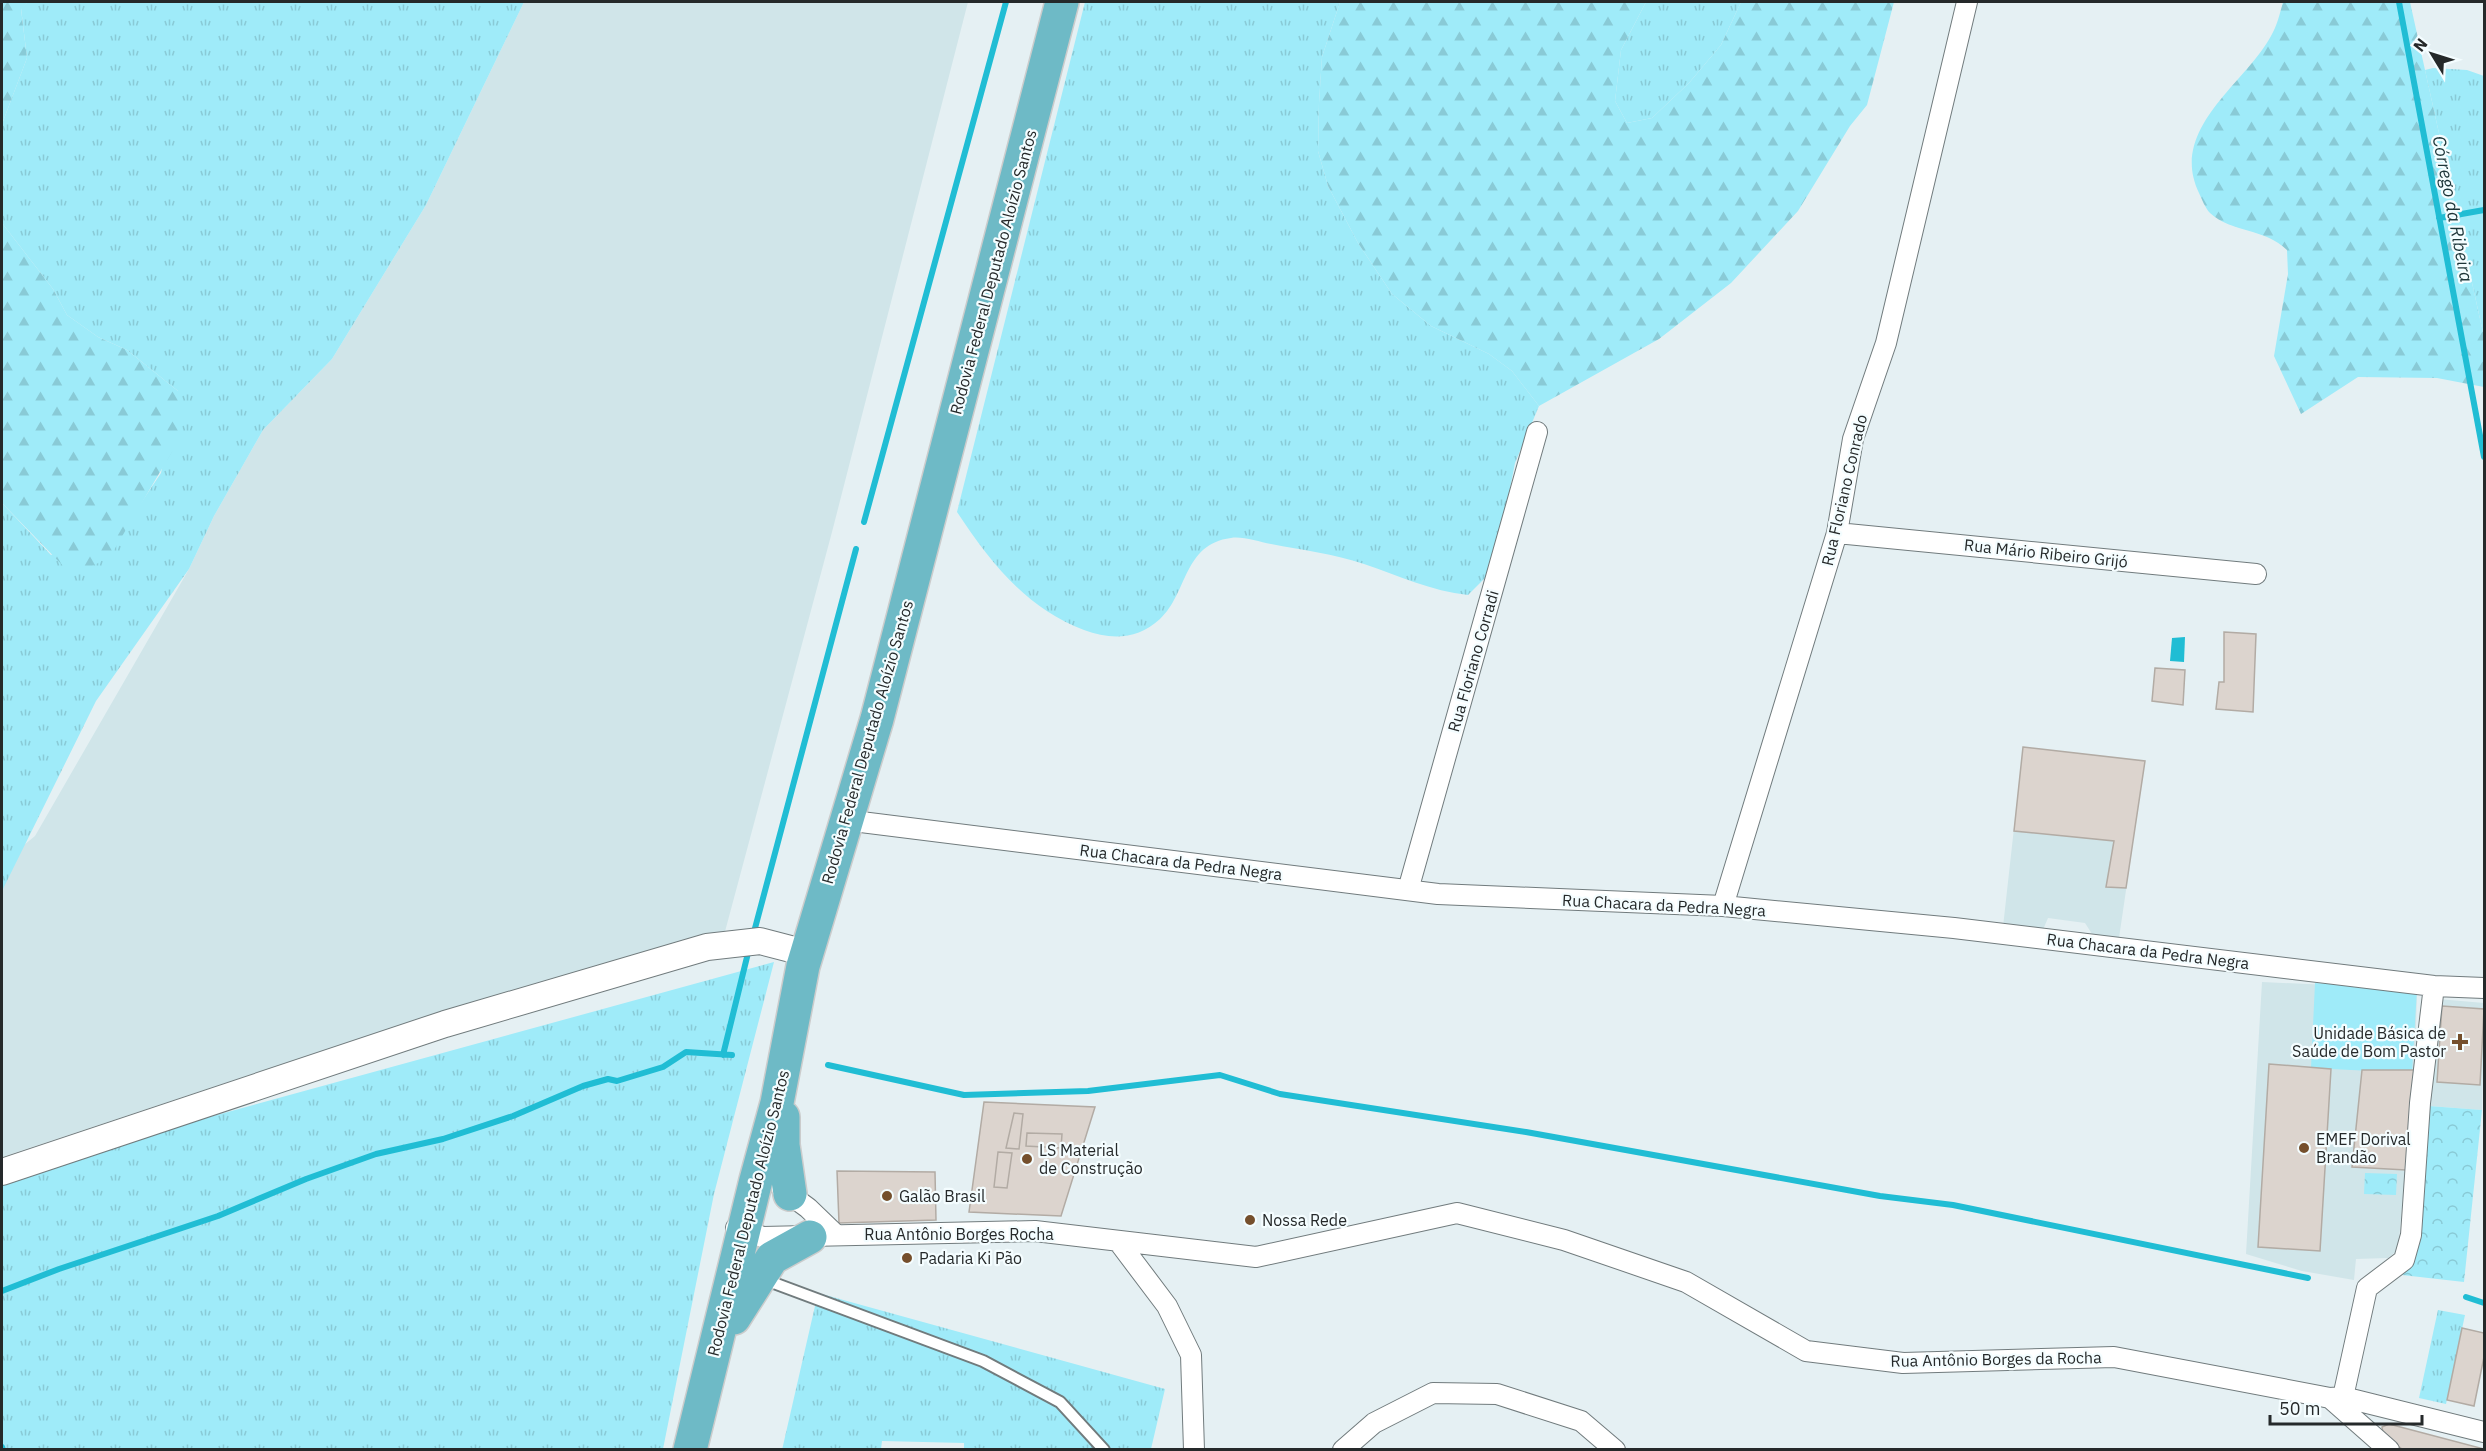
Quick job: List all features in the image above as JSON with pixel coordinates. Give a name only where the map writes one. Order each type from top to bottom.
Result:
[{"type":"highway","name":"Rodovia Federal Deputado Aloízio Santos","points":[[692,1442],[712,1360],[749,1180],[784,1068],[805,959],[877,719],[1062,2]]},
{"type":"highway","points":[[749,1180],[805,959]]},
{"type":"highway","points":[[784,1068],[783,1145],[790,1194]]},
{"type":"highway","points":[[692,1442],[691,1390],[695,1360],[738,1228]]},
{"type":"highway","points":[[712,1360],[758,1277],[772,1257],[823,1236]]},
{"type":"street","name":"Rua Floriano Conrado","points":[[1724,906],[1837,533],[1852,439],[1886,343],[1967,2]]},
{"type":"street","name":"Rua Floriano Corradi","points":[[1408,890],[1537,432]]},
{"type":"street","name":"Rua Mário Ribeiro Grijó","points":[[1837,533],[2256,574]]},
{"type":"street","name":"Rua Chacara da Pedra Negra","points":[[845,820],[1408,890],[1724,906],[1977,931],[2434,986],[2484,988]]},
{"type":"street","points":[[2,1172],[445,1024],[707,947],[760,942],[805,959]]},
{"type":"street","points":[[2336,1397],[2367,1288],[2404,1260],[2411,1235],[2420,1103],[2434,986]]},
{"type":"street","points":[[749,1180],[790,1194],[823,1236]]},
{"type":"street","name":"Rua Antônio Borges da Rocha","points":[[1118,1241],[1256,1257],[1457,1213],[1564,1240],[1686,1282],[1806,1351],[1903,1363],[2114,1357],[2336,1397]]},
{"type":"street","name":"Rua Antônio Borges Rocha","points":[[738,1228],[763,1237],[1035,1231],[1118,1241]]},
{"type":"street","points":[[1118,1241],[1167,1306],[1191,1354],[1194,1449]]},
{"type":"street","points":[[1343,1449],[1374,1423],[1433,1393],[1497,1394],[1581,1421],[1615,1449]]},
{"type":"street","points":[[2336,1397],[2484,1432]]},
{"type":"street","points":[[2336,1397],[2389,1449]]},
{"type":"lane","points":[[758,1277],[983,1361],[1059,1402],[1104,1449]]},
{"type":"shaded area","points":[[524,2],[968,2],[832,532],[723,939],[413,1021],[2,1157],[2,863],[35,836],[189,569],[214,516],[263,430],[332,359],[426,205]]},
{"type":"shaded area","points":[[2185,637],[2184,662],[2170,661],[2172,638]]},
{"type":"shaded area","points":[[2023,747],[2145,761],[2119,938],[2094,937],[2085,923],[2048,918],[2042,932],[2003,927]]},
{"type":"shaded area","name":"EMEF Dorival Brandão","points":[[2262,982],[2417,989],[2415,1070],[2398,1250],[2388,1258],[2356,1259],[2354,1280],[2302,1271],[2246,1254]]},
{"type":"shaded area","name":"Unidade Básica de Saúde de Bom Pastor","points":[[2438,999],[2484,1003],[2482,1110],[2429,1106]]},
{"type":"green space","points":[[2,2],[28,2],[21,9],[27,58],[2,124]]},
{"type":"green space","points":[[28,2],[524,2],[426,205],[332,359],[263,430],[214,516],[189,569],[96,701],[2,891],[2,503],[51,555],[129,521],[161,473],[178,391],[127,350],[98,337],[67,315],[53,289],[2,223],[2,124],[27,58],[21,8]]},
{"type":"green space","points":[[1085,2],[1340,2],[1322,57],[1319,103],[1318,151],[1328,186],[1358,243],[1392,294],[1431,326],[1489,354],[1512,371],[1539,406],[1515,463],[1494,569],[1468,595],[1428,587],[1341,558],[1245,538],[1231,538],[1215,542],[1195,559],[1169,608],[1151,626],[1124,636],[1104,635],[1063,621],[1027,596],[996,566],[957,512]]},
{"type":"green space","points":[[1340,2],[1646,2],[1621,50],[1615,101],[1627,123],[1652,118],[1689,83],[1721,45],[1741,2],[1894,2],[1867,105],[1850,126],[1798,211],[1731,283],[1659,339],[1539,406],[1512,371],[1489,354],[1431,326],[1392,294],[1358,243],[1328,186],[1318,151],[1322,57]]},
{"type":"green space","points":[[1646,2],[1741,2],[1721,45],[1689,83],[1652,118],[1627,123],[1615,101],[1621,50]]},
{"type":"green space","points":[[2283,2],[2410,2],[2484,337],[2484,387],[2437,378],[2358,377],[2301,414],[2274,356],[2288,274],[2287,250],[2269,238],[2228,224],[2210,213],[2199,193],[2192,170],[2194,148],[2201,128],[2271,36]]},
{"type":"green space","points":[[2433,68],[2467,70],[2484,76],[2484,337],[2425,70]]},
{"type":"green space","points":[[2,223],[53,289],[67,315],[98,337],[127,350],[178,391],[183,433],[114,550],[98,563],[87,568],[67,570],[2,503]]},
{"type":"green space","points":[[774,962],[714,1194],[663,1449],[2,1450],[2,1174]]},
{"type":"green space","points":[[2315,983],[2417,989],[2412,1073],[2311,1068]]},
{"type":"green space","points":[[2429,1106],[2482,1110],[2464,1282],[2402,1275],[2415,1258],[2419,1242]]},
{"type":"green space","points":[[2365,1173],[2397,1174],[2396,1195],[2364,1194]]},
{"type":"green space","points":[[818,1293],[1165,1389],[1151,1449],[964,1450],[964,1443],[882,1441],[881,1449],[782,1450]]},
{"type":"green space","points":[[2438,1310],[2465,1315],[2446,1404],[2419,1398]]},
{"type":"building","points":[[2224,632],[2256,634],[2253,712],[2216,709],[2219,682],[2224,682]]},
{"type":"building","points":[[2155,668],[2185,670],[2183,705],[2152,701]]},
{"type":"building","points":[[2023,747],[2145,761],[2126,888],[2106,887],[2114,841],[2014,831]]},
{"type":"building","name":"Unidade Básica de Saúde de Bom Pastor","points":[[2442,1006],[2484,1009],[2480,1085],[2437,1082]]},
{"type":"building","points":[[2269,1064],[2331,1069],[2320,1251],[2258,1247]]},
{"type":"building","points":[[2362,1070],[2415,1070],[2406,1170],[2352,1167]]},
{"type":"building","name":"LS Material de Construção","points":[[984,1102],[1095,1107],[1061,1216],[969,1212]]},
{"type":"building","points":[[1014,1113],[1023,1114],[1019,1149],[1006,1148]]},
{"type":"building","points":[[1027,1133],[1062,1134],[1061,1148],[1026,1146]]},
{"type":"building","points":[[998,1152],[1012,1153],[1007,1188],[994,1187]]},
{"type":"building","name":"Galão Brasil","points":[[837,1171],[935,1172],[936,1220],[839,1223]]},
{"type":"building","points":[[2462,1328],[2484,1333],[2484,1357],[2474,1406],[2447,1400]]},
{"type":"building","points":[[2389,1424],[2484,1450],[2403,1450],[2383,1433],[2382,1427]]},
{"type":"waterway","points":[[864,522],[1006,2]]},
{"type":"waterway","name":"Córrego da Ribeira","points":[[2399,2],[2484,457]]},
{"type":"waterway","points":[[2439,218],[2484,210]]},
{"type":"waterway","points":[[754,932],[856,549]]},
{"type":"waterway","points":[[723,1055],[748,953]]},
{"type":"waterway","points":[[2,1291],[59,1269],[218,1216],[306,1179],[376,1154],[443,1139],[513,1116],[583,1086],[608,1079],[617,1081],[663,1067],[686,1052],[732,1055]]},
{"type":"waterway","points":[[828,1065],[964,1095],[1088,1091],[1220,1075],[1280,1094],[1526,1132],[1880,1196],[1953,1205],[2308,1278]]},
{"type":"waterway","points":[[2466,1297],[2484,1303]]},
{"type":"place","name":"Unidade Básica de Saúde de Bom Pastor","points":[[2460,1042]]},
{"type":"place","name":"EMEF Dorival Brandão","points":[[2304,1148]]},
{"type":"place","name":"LS Material de Construção","points":[[1027,1159]]},
{"type":"place","name":"Galão Brasil","points":[[887,1196]]},
{"type":"place","name":"Nossa Rede","points":[[1250,1220]]},
{"type":"place","name":"Padaria Ki Pão","points":[[907,1258]]}]
